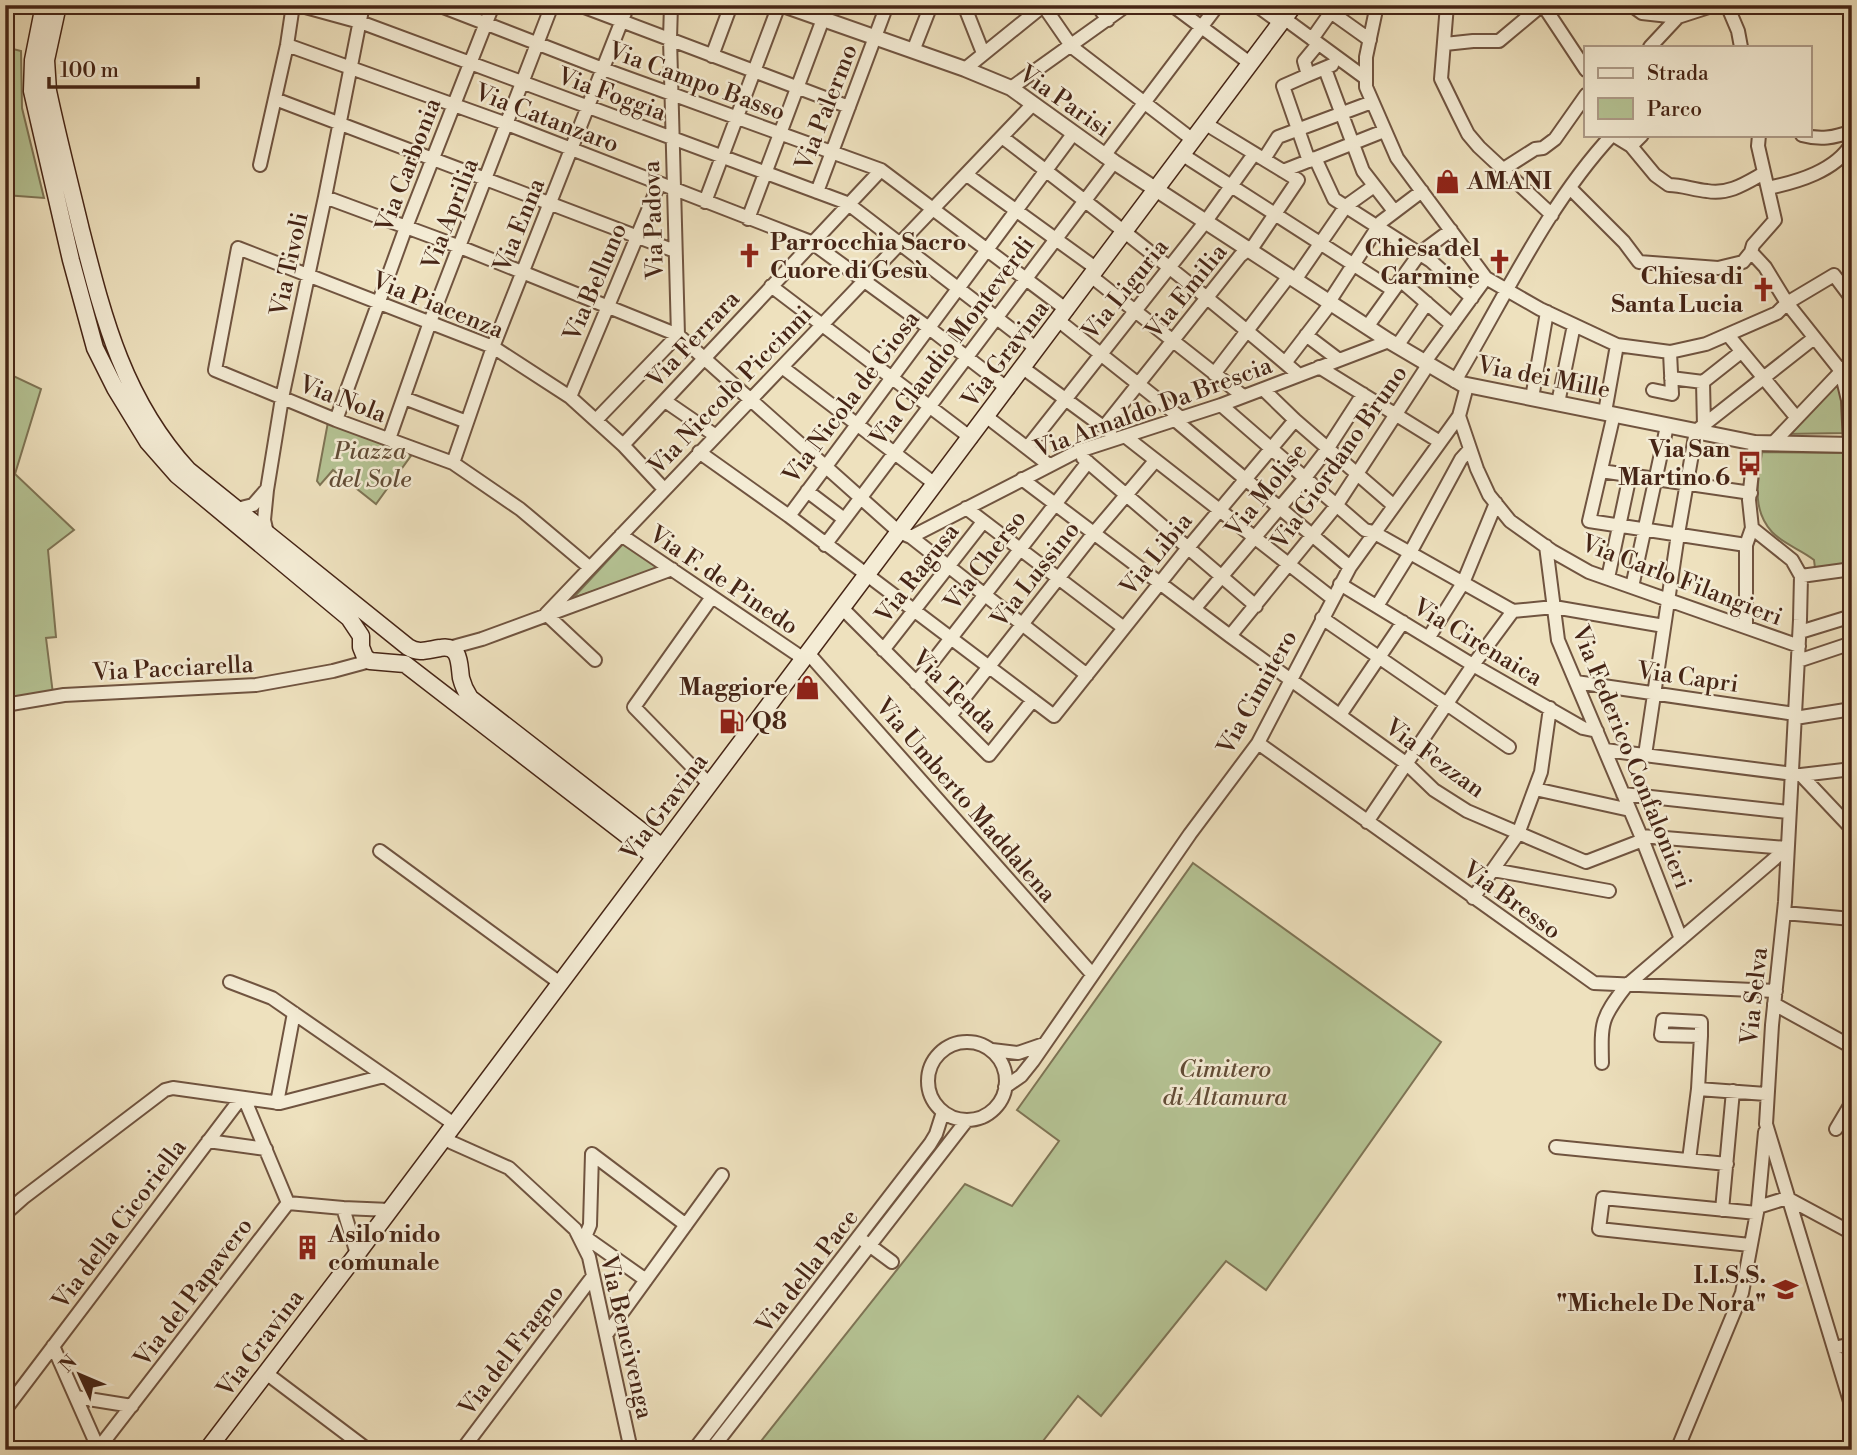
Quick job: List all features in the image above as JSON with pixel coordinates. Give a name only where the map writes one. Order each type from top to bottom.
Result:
[{"type":"main road","points":[[44,5],[33,60],[32,91],[95,348],[142,433],[177,475],[349,618],[364,648],[405,664],[658,852]]},
{"type":"main road","points":[[58,5],[46,60],[48,91],[96,293],[107,331],[133,391],[169,450],[188,470],[414,651],[449,648],[460,658],[465,691],[470,698],[658,852]]},
{"type":"main road","name":"Via Gravina","points":[[207,1450],[842,608],[905,534],[935,484],[1286,16]]},
{"type":"main road","points":[[364,648],[369,628],[381,625]]},
{"type":"main road","points":[[434,685],[451,685],[461,669]]},
{"type":"street","points":[[260,165],[293,5]]},
{"type":"street","name":"Via Foggia","points":[[298,5],[360,22],[847,204],[1037,349]]},
{"type":"street","name":"Via Tivoli","points":[[267,533],[264,520],[267,490],[282,398],[363,5]]},
{"type":"street","name":"Via Campo Basso","points":[[438,5],[603,69],[881,170],[1026,279],[1100,353],[1350,567]]},
{"type":"street","name":"Via Carbonia","points":[[336,419],[406,227],[493,5]]},
{"type":"street","name":"Via Aprilia","points":[[389,439],[430,322],[552,5]]},
{"type":"street","points":[[579,5],[849,107]]},
{"type":"street","name":"Via Enna","points":[[453,463],[493,347],[628,5]]},
{"type":"street","name":"Via Padova","points":[[671,5],[678,335]]},
{"type":"street","points":[[712,55],[731,5]]},
{"type":"street","points":[[705,202],[781,5]]},
{"type":"street","name":"Via Parisi","points":[[781,5],[965,69],[1011,88],[1156,190]]},
{"type":"street","name":"Via Palermo","points":[[817,192],[887,5]]},
{"type":"street","points":[[913,51],[931,5]]},
{"type":"street","points":[[964,5],[984,53]]},
{"type":"street","points":[[1097,5],[1108,20]]},
{"type":"street","points":[[1011,88],[1073,47],[1127,5]]},
{"type":"street","points":[[1172,5],[1251,64]]},
{"type":"street","name":"Via Claudio Monteverdi","points":[[825,545],[1085,199],[1144,103],[1218,5]]},
{"type":"street","points":[[1256,5],[1286,16],[1315,42],[1364,78]]},
{"type":"street","points":[[1377,5],[1364,78],[1372,102],[1397,158],[1486,278],[1547,312],[1617,345],[1670,352],[1706,344],[1777,313],[1787,303],[1834,275],[1852,299]]},
{"type":"street","points":[[1447,5],[1446,44],[1441,75],[1468,134],[1502,170],[1552,215]]},
{"type":"street","points":[[1446,44],[1499,41],[1543,5],[1584,67]]},
{"type":"street","points":[[1631,5],[1642,13],[1715,5]]},
{"type":"street","points":[[1727,5],[1738,31],[1741,46]]},
{"type":"street","points":[[965,69],[1044,6],[1073,47],[1194,140]]},
{"type":"street","points":[[1308,75],[1304,61],[1315,42],[1326,9],[1370,40]]},
{"type":"street","points":[[1651,46],[1676,11]]},
{"type":"street","points":[[748,219],[823,19]]},
{"type":"street","name":"Via Catanzaro","points":[[287,44],[507,124],[811,242],[1008,389]]},
{"type":"street","points":[[1342,62],[1283,86],[1298,129],[1331,196],[1420,253],[1472,298]]},
{"type":"street","points":[[1325,68],[1363,171],[1394,211]]},
{"type":"street","points":[[1502,170],[1555,139],[1584,98]]},
{"type":"street","points":[[275,99],[675,251]]},
{"type":"street","name":"Via Liguria","points":[[1027,448],[1231,186],[1278,137],[1372,102]]},
{"type":"street","name":"Via Niccolò Piccinni","points":[[546,614],[1033,104]]},
{"type":"street","points":[[1206,124],[1283,171],[1384,131]]},
{"type":"street","points":[[1805,136],[1834,138],[1852,131]]},
{"type":"street","name":"Via Nicola de Giosa","points":[[789,516],[1073,134]]},
{"type":"street","name":"Via Cimitero","points":[[1005,1087],[1021,1076],[1190,834],[1258,743],[1350,567],[1459,416],[1461,383],[1531,246],[1584,166],[1612,136]]},
{"type":"street","points":[[1615,136],[1631,146],[1655,174],[1669,185],[1710,192],[1731,191],[1764,173]]},
{"type":"street","points":[[1631,146],[1641,136]]},
{"type":"street","points":[[1570,188],[1624,242],[1639,262],[1718,268],[1743,262],[1753,245],[1775,220],[1758,146],[1759,136]]},
{"type":"street","points":[[1002,137],[1125,231],[1248,330],[1299,375]]},
{"type":"street","points":[[1768,188],[1790,183],[1824,168],[1842,158],[1852,143]]},
{"type":"street","points":[[1183,155],[1353,264],[1427,303],[1452,325]]},
{"type":"street","name":"Via Ferrara","points":[[622,445],[881,170]]},
{"type":"street","name":"Via Emilia","points":[[1104,427],[1240,256],[1254,245],[1298,180],[1283,171]]},
{"type":"street","points":[[967,175],[1055,238],[1135,311],[1243,396]]},
{"type":"street","name":"Via Belluno","points":[[570,397],[659,184]]},
{"type":"street","points":[[1214,374],[1321,243],[1346,206],[1374,186]]},
{"type":"street","name":"Via dei Mille","points":[[1156,190],[1367,327],[1461,383],[1667,426],[1700,428],[1755,443],[1851,445]]},
{"type":"street","points":[[1285,363],[1330,302],[1378,226],[1422,191]]},
{"type":"street","points":[[325,197],[460,247],[678,335],[861,498],[1087,675]]},
{"type":"street","points":[[1367,327],[1420,253],[1451,230]]},
{"type":"street","name":"Via Piacenza","points":[[215,370],[238,248],[493,347],[570,397],[664,489]]},
{"type":"street","points":[[1751,252],[1765,267],[1787,303],[1840,371],[1850,414],[1851,445]]},
{"type":"street","name":"Via Giordano Bruno","points":[[1230,636],[1289,566],[1359,474],[1426,364],[1486,278]]},
{"type":"street","points":[[772,286],[971,438]]},
{"type":"street","points":[[1393,343],[1427,303]]},
{"type":"street","points":[[1532,398],[1547,312]]},
{"type":"street","points":[[1558,403],[1574,325]]},
{"type":"street","points":[[596,420],[678,335]]},
{"type":"street","points":[[1306,335],[1339,360]]},
{"type":"street","points":[[1728,335],[1796,417]]},
{"type":"street","points":[[1700,428],[1814,338]]},
{"type":"street","name":"Via Arnaldo Da Brescia","points":[[905,534],[966,509],[1076,452],[1221,405],[1319,367],[1393,343]]},
{"type":"street","points":[[1617,345],[1601,471],[1589,521],[1746,545]]},
{"type":"street","points":[[1653,390],[1672,394],[1670,352]]},
{"type":"street","points":[[1671,378],[1703,382],[1741,352]]},
{"type":"street","points":[[1773,443],[1852,360]]},
{"type":"street","points":[[782,367],[935,484]]},
{"type":"street","points":[[1319,367],[1440,442]]},
{"type":"street","points":[[1023,368],[1155,461],[1332,598]]},
{"type":"street","name":"Via Nola","points":[[215,370],[453,463],[520,509],[589,567]]},
{"type":"street","points":[[1645,755],[1667,599],[1687,483],[1700,428],[1703,382]]},
{"type":"street","points":[[1264,389],[1295,420],[1393,505]]},
{"type":"street","name":"Via Molise","points":[[1195,608],[1304,479],[1363,394]]},
{"type":"street","points":[[404,398],[467,422]]},
{"type":"street","points":[[664,401],[716,436]]},
{"type":"street","points":[[1221,405],[1365,530],[1513,611],[1554,607],[1664,626]]},
{"type":"street","name":"Via Carlo Filangieri","points":[[1459,416],[1489,495],[1510,521],[1546,546],[1589,572],[1799,646]]},
{"type":"street","points":[[987,417],[1049,465]]},
{"type":"street","name":"Via Libia","points":[[1033,700],[1054,716],[1160,582],[1295,420]]},
{"type":"street","points":[[1632,587],[1667,426]]},
{"type":"street","points":[[1746,627],[1746,545],[1752,528],[1751,493],[1755,443]]},
{"type":"street","points":[[1377,606],[1410,553],[1461,460],[1470,449]]},
{"type":"street","points":[[699,452],[789,516],[1033,700]]},
{"type":"street","points":[[1076,452],[1256,606]]},
{"type":"street","name":"Via Lussino","points":[[950,716],[1057,579],[1155,461]]},
{"type":"street","name":"Via Cherso","points":[[916,683],[1088,462]]},
{"type":"street","points":[[1601,471],[1751,493]]},
{"type":"street","points":[[1608,578],[1630,475]]},
{"type":"street","name":"Via Fezzan","points":[[1022,479],[1230,636],[1407,764],[1434,790],[1467,811],[1586,862],[1642,838]]},
{"type":"street","points":[[237,509],[253,505],[267,490]]},
{"type":"street","points":[[807,491],[845,519]]},
{"type":"street","points":[[1429,637],[1463,583],[1496,503]]},
{"type":"street","points":[[966,509],[1124,628]]},
{"type":"street","name":"Via Ragusa","points":[[883,650],[983,522]]},
{"type":"street","points":[[1752,528],[1792,560],[1801,576],[1852,569]]},
{"type":"street","name":"Via F. de Pinedo","points":[[621,535],[806,656]]},
{"type":"street","name":"Via Federico Confalonieri","points":[[1546,546],[1558,640],[1642,838],[1681,939]]},
{"type":"street","points":[[449,648],[481,639],[672,569]]},
{"type":"street","name":"Via Selva","points":[[1801,576],[1795,716],[1796,774],[1788,812],[1784,913],[1766,1094],[1766,1124],[1852,1408]]},
{"type":"street","name":"Via Cirenaica","points":[[1340,584],[1583,728],[1597,731]]},
{"type":"street","points":[[709,784],[634,707],[712,597]]},
{"type":"street","name":"Via Tenda","points":[[842,608],[989,755],[1033,700]]},
{"type":"street","points":[[1367,822],[1473,665],[1513,611]]},
{"type":"street","points":[[546,614],[595,660]]},
{"type":"street","points":[[1800,632],[1852,616]]},
{"type":"street","points":[[1322,618],[1508,747]]},
{"type":"street","points":[[1340,715],[1403,622]]},
{"type":"street","points":[[461,669],[481,639]]},
{"type":"street","points":[[1798,661],[1852,643]]},
{"type":"street","name":"Via Pacciarella","points":[[5,705],[64,695],[256,685],[342,668],[364,648]]},
{"type":"street","name":"Via Umberto Maddalena","points":[[806,656],[1092,974]]},
{"type":"street","name":"Via Capri","points":[[1576,682],[1795,716],[1852,709]]},
{"type":"street","points":[[1473,898],[1518,834],[1541,772],[1550,708]]},
{"type":"street","name":"Via Bresso","points":[[1258,743],[1589,981],[1601,985],[1775,997]]},
{"type":"street","points":[[1605,750],[1796,774],[1852,769]]},
{"type":"street","points":[[1796,774],[1852,829]]},
{"type":"street","points":[[1535,789],[1630,810]]},
{"type":"street","points":[[1623,794],[1788,812]]},
{"type":"street","points":[[1642,838],[1787,848]]},
{"type":"street","points":[[1602,1063],[1601,1033],[1606,1011],[1626,986],[1787,848]]},
{"type":"street","points":[[380,852],[560,983]]},
{"type":"street","points":[[1493,870],[1609,891]]},
{"type":"street","points":[[1784,913],[1852,919]]},
{"type":"street","points":[[230,982],[268,996],[454,1124]]},
{"type":"street","points":[[1775,997],[1852,1047]]},
{"type":"street","points":[[277,1103],[294,1013]]},
{"type":"street","points":[[1689,1160],[1698,1088],[1700,1037]]},
{"type":"street","points":[[960,1042],[982,1044],[992,1050],[1005,1073],[1005,1087],[996,1106],[988,1114],[967,1120],[954,1118],[943,1112],[935,1104],[928,1083],[933,1061],[940,1052],[960,1042]]},
{"type":"street","points":[[992,1050],[1018,1053],[1044,1044]]},
{"type":"street","points":[[5,1214],[166,1090],[173,1088],[277,1103],[384,1076]]},
{"type":"street","points":[[1698,1088],[1766,1094]]},
{"type":"street","points":[[1722,1210],[1733,1091]]},
{"type":"street","points":[[243,1098],[288,1203],[390,1210]]},
{"type":"street","name":"Via della Cicoriella","points":[[5,1410],[208,1140],[243,1098]]},
{"type":"street","points":[[1836,1129],[1852,1102]]},
{"type":"street","name":"Via della Pace","points":[[711,1450],[864,1242],[936,1135],[943,1112]]},
{"type":"street","name":"Via della Pace","points":[[694,1450],[967,1120]]},
{"type":"street","points":[[1676,1450],[1708,1369],[1738,1306],[1758,1210],[1766,1124]]},
{"type":"street","name":"Via Bencivenga","points":[[444,1139],[509,1168],[584,1239],[631,1450]]},
{"type":"street","points":[[208,1140],[266,1149]]},
{"type":"street","points":[[1556,1147],[1727,1164]]},
{"type":"street","points":[[646,1280],[584,1239],[590,1226],[592,1154],[686,1225]]},
{"type":"street","points":[[606,1335],[722,1175]]},
{"type":"street","points":[[1750,1245],[1599,1229],[1603,1198],[1722,1210],[1758,1210],[1787,1198],[1852,1233]]},
{"type":"street","name":"Via del Papavero","points":[[99,1449],[288,1203]]},
{"type":"street","points":[[342,1208],[357,1254]]},
{"type":"street","points":[[864,1242],[892,1262]]},
{"type":"street","name":"Via del Fragno","points":[[462,1450],[593,1276]]},
{"type":"street","points":[[1834,1348],[1852,1344]]},
{"type":"street","points":[[53,1346],[99,1449]]},
{"type":"street","points":[[265,1373],[368,1450]]},
{"type":"street","points":[[76,1397],[132,1406]]},
{"type":"green space","points":[[5,47],[21,51],[22,108],[44,198],[5,195]]},
{"type":"green space","points":[[5,370],[41,389],[15,474],[74,530],[48,550],[56,637],[46,638],[53,694],[5,698]]},
{"type":"green space","points":[[1837,381],[1845,403],[1844,433],[1786,434]]},
{"type":"green space","name":"Piazza del Sole","points":[[328,422],[413,453],[376,504],[333,470],[320,485],[317,481]]},
{"type":"green space","points":[[1762,452],[1852,453],[1852,563],[1815,568],[1814,560],[1772,532],[1765,523],[1759,504],[1758,484]]},
{"type":"green space","points":[[623,544],[662,568],[573,598]]},
{"type":"green space","name":"Cimitero di Altamura","points":[[1193,863],[1441,1042],[1266,1290],[1226,1261],[1101,1416],[1078,1396],[1036,1450],[754,1450],[965,1184],[1012,1206],[1059,1141],[1017,1110]]},
{"type":"place","name":"AMANI","points":[[1447,181]]},
{"type":"place","name":"Parrocchia Sacro Cuore di Gesù","points":[[750,256]]},
{"type":"place","name":"Chiesa del Carmine","points":[[1500,262]]},
{"type":"place","name":"Chiesa di Santa Lucia","points":[[1763,290]]},
{"type":"place","name":"Via San Martino 6","points":[[1750,463]]},
{"type":"place","name":"Maggiore","points":[[808,687]]},
{"type":"place","name":"Q8","points":[[732,721]]},
{"type":"place","name":"Asilo nido comunale","points":[[308,1248]]},
{"type":"place","name":"I.I.S.S. \"Michele De Nora\"","points":[[1786,1289]]}]
